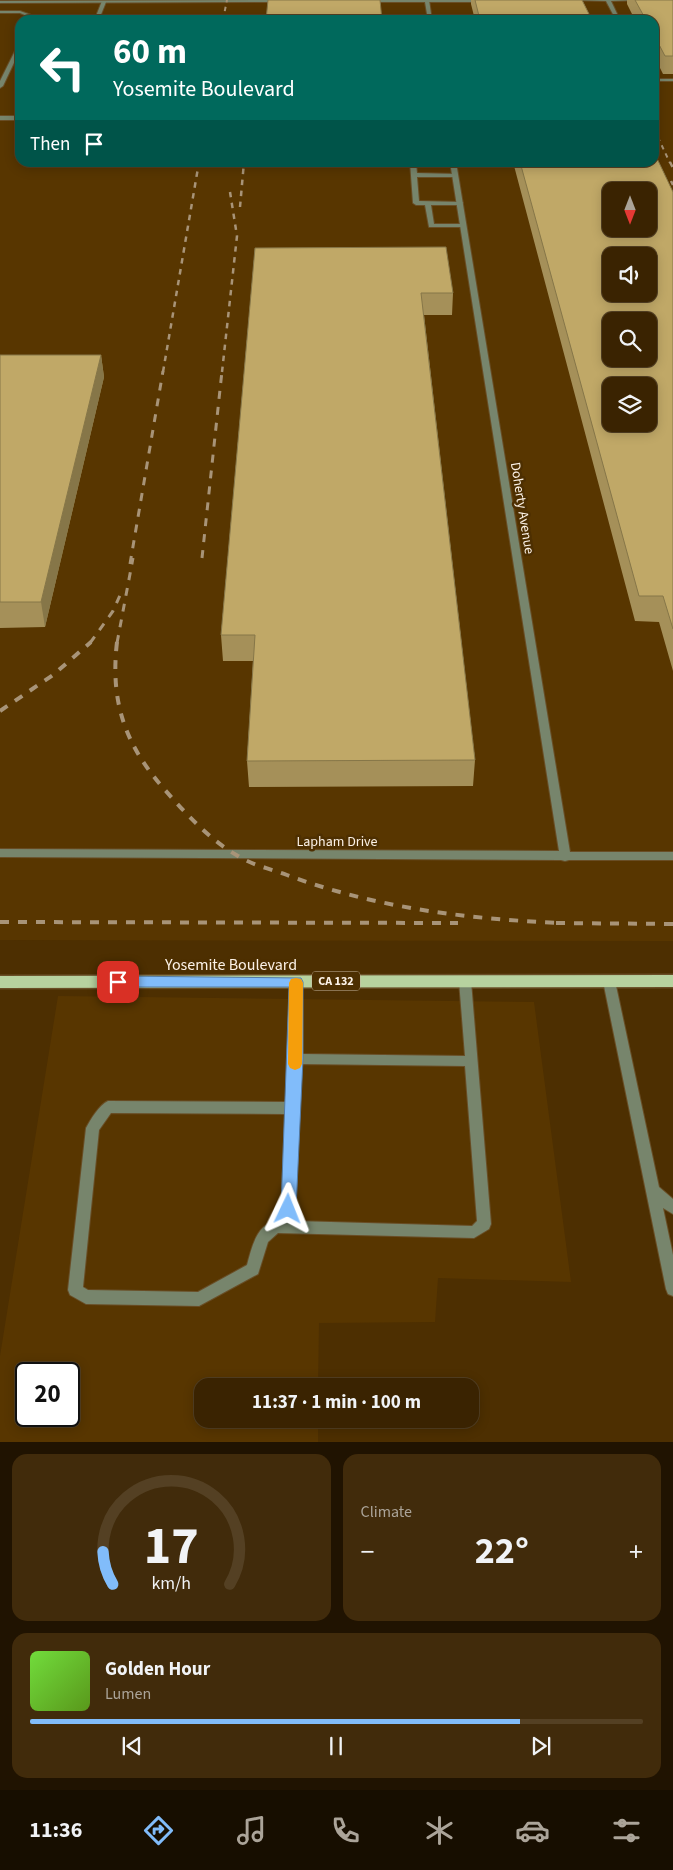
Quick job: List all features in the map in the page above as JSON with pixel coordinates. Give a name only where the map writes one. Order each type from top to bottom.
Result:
[{"type":"main road","name":"Yosemite Boulevard","points":[[0,982],[609,982],[672,984]]},
{"type":"street","points":[[560,0],[645,0]]},
{"type":"street","points":[[608,0],[616,15]]},
{"type":"street","points":[[1,2],[284,1]]},
{"type":"street","points":[[360,1],[494,1]]},
{"type":"street","points":[[427,1],[429,15]]},
{"type":"street","points":[[99,15],[104,2]]},
{"type":"street","points":[[0,12],[20,12],[26,15]]},
{"type":"street","points":[[0,86],[15,55]]},
{"type":"street","points":[[659,80],[673,80]]},
{"type":"street","points":[[0,118],[15,118]]},
{"type":"street","points":[[413,167],[416,203],[460,203]]},
{"type":"street","name":"Doherty Avenue","points":[[454,167],[565,857]]},
{"type":"street","points":[[414,175],[455,175]]},
{"type":"street","points":[[428,203],[431,226],[463,226]]},
{"type":"street","name":"Lapham Drive","points":[[0,853],[673,856]]},
{"type":"street","points":[[288,1228],[295,1059],[296,982]]},
{"type":"street","points":[[292,1108],[108,1107],[93,1128],[75,1290],[86,1297],[199,1299],[253,1269],[262,1238],[276,1227],[474,1232],[484,1224],[465,982]]},
{"type":"street","points":[[609,982],[673,1289]]},
{"type":"street","points":[[295,1059],[471,1060]]},
{"type":"street","points":[[652,1190],[673,1208]]},
{"type":"shaded area","points":[[0,0],[673,0],[673,941],[0,940]]},
{"type":"shaded area","points":[[58,996],[534,1002],[571,1282],[438,1278],[435,1322],[319,1323],[318,1378],[194,1378],[194,1428],[318,1428],[318,1442],[0,1442],[0,1356]]},
{"type":"building","points":[[268,0],[380,0],[382,15],[266,15]]},
{"type":"building","points":[[475,0],[582,0],[590,15],[479,15]]},
{"type":"building","points":[[635,0],[673,0],[673,56],[665,56],[659,45],[659,15],[643,15]]},
{"type":"building","points":[[659,163],[673,192],[673,629],[663,596],[639,596],[521,167],[659,167]]},
{"type":"building","points":[[446,247],[453,293],[421,293],[475,760],[247,761],[255,635],[221,635],[255,248]]},
{"type":"building","points":[[0,355],[101,355],[41,602],[0,602]]},
{"type":"railway","points":[[224,15],[227,0]]},
{"type":"railway","points":[[659,140],[670,163]]},
{"type":"railway","points":[[670,162],[673,168]]},
{"type":"railway","points":[[163,372],[198,167]]},
{"type":"railway","points":[[240,207],[244,167]]},
{"type":"railway","points":[[671,181],[673,185]]},
{"type":"railway","points":[[222,372],[237,236],[230,192]]},
{"type":"railway","points":[[130,564],[163,371]]},
{"type":"railway","points":[[202,558],[222,371]]},
{"type":"railway","points":[[117,643],[133,558]]},
{"type":"railway","points":[[90,643],[113,611],[121,593]]},
{"type":"railway","points":[[117,642],[116,684],[123,722],[130,739],[151,773],[165,790],[199,826],[228,850],[262,867],[354,896],[388,904],[456,915],[561,923]]},
{"type":"railway","points":[[0,711],[53,675],[90,643]]},
{"type":"railway","points":[[0,922],[458,923]]},
{"type":"railway","points":[[556,923],[673,924]]},
{"type":"slow traffic","points":[[295,1064],[296,983]]},
{"type":"route","points":[[118,982],[296,982],[295,1059],[288,1209]]}]
